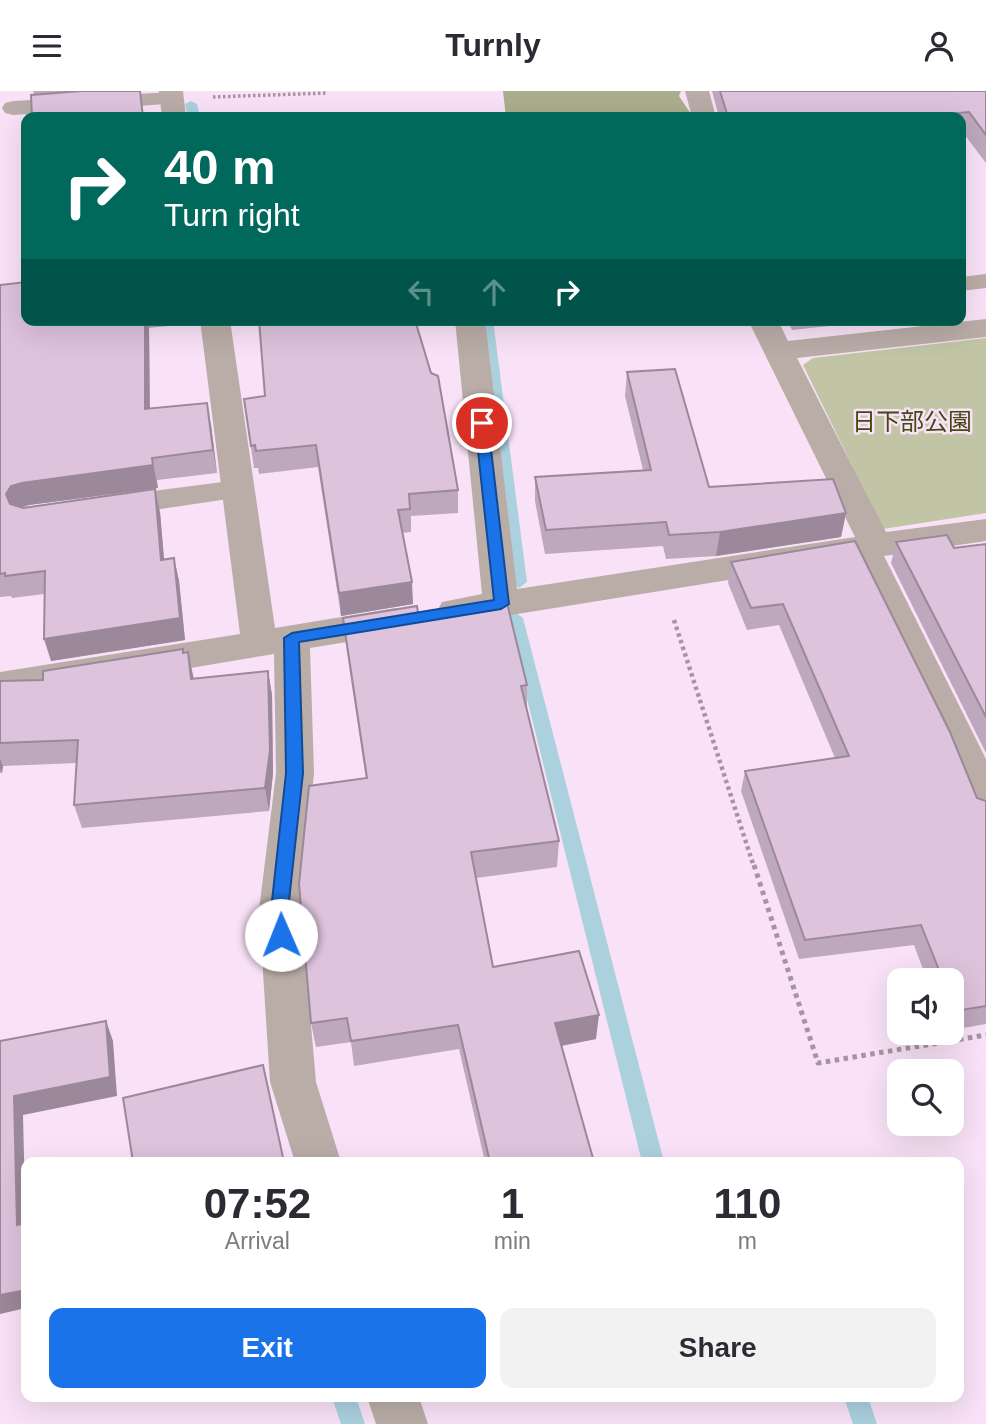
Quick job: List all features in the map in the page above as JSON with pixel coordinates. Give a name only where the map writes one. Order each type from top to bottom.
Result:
[{"type":"street","points":[[698,91],[703,112]]},
{"type":"street","points":[[216,326],[238,489],[276,640],[295,773],[279,910],[293,1082],[316,1157]]},
{"type":"street","points":[[471,326],[501,604]]},
{"type":"street","points":[[766,326],[964,753],[986,807]]},
{"type":"street","points":[[778,351],[986,328]]},
{"type":"street","points":[[0,686],[501,604],[986,530]]},
{"type":"street","points":[[395,1402],[402,1424]]},
{"type":"lane","points":[[13,108],[173,102]]},
{"type":"lane","points":[[966,283],[986,281]]},
{"type":"lane","points":[[81,511],[238,489]]},
{"type":"path","points":[[173,102],[327,93]]},
{"type":"path","points":[[661,579],[818,1063],[986,1035]]},
{"type":"green space","points":[[503,91],[681,91],[679,96],[690,112],[505,112]]},
{"type":"green space","name":"日下部公園","points":[[986,338],[986,513],[883,529],[803,365],[813,358]]},
{"type":"building","points":[[81,91],[140,91],[142,112],[32,112],[31,95]]},
{"type":"building","points":[[720,91],[986,91],[986,135],[969,112],[726,112]]},
{"type":"building","points":[[21,283],[21,326],[145,326],[145,409],[207,403],[213,450],[152,458],[153,465],[22,483],[11,486],[6,494],[10,504],[23,508],[155,489],[161,560],[174,558],[180,618],[44,639],[45,571],[5,576],[5,573],[0,574],[0,285]]},
{"type":"building","points":[[259,326],[417,326],[431,373],[438,376],[458,490],[409,494],[410,509],[398,510],[412,582],[339,593],[316,445],[256,451],[255,445],[251,446],[244,399],[265,396]]},
{"type":"building","points":[[675,369],[709,487],[833,479],[846,513],[720,532],[669,535],[666,522],[546,530],[535,477],[651,470],[627,372]]},
{"type":"building","points":[[947,535],[954,548],[986,544],[986,717],[896,542]]},
{"type":"building","points":[[855,541],[950,732],[977,798],[986,801],[986,1006],[964,1010],[964,968],[938,968],[921,925],[805,940],[745,771],[849,756],[783,604],[751,608],[731,562]]},
{"type":"building","points":[[507,603],[527,685],[521,686],[559,841],[471,852],[493,967],[579,951],[599,1015],[555,1023],[593,1157],[489,1157],[458,1025],[351,1041],[347,1018],[311,1023],[299,884],[309,786],[367,778],[343,618],[417,606],[418,613]]},
{"type":"building","points":[[183,649],[183,653],[188,652],[191,679],[268,671],[270,750],[265,788],[74,805],[78,740],[0,743],[0,681],[43,680],[43,671]]},
{"type":"building","points":[[106,1021],[110,1077],[14,1096],[17,1225],[21,1224],[21,1291],[0,1295],[0,1041]]},
{"type":"building","points":[[263,1065],[283,1157],[132,1157],[123,1098]]},
{"type":"waterway","points":[[191,104],[193,112]]},
{"type":"waterway","points":[[487,326],[519,582]]},
{"type":"waterway","points":[[515,618],[652,1157]]},
{"type":"waterway","points":[[346,1402],[353,1424]]},
{"type":"waterway","points":[[858,1402],[865,1424]]},
{"type":"route","points":[[281,935],[279,910],[295,773],[292,638],[501,604],[482,423]]}]
